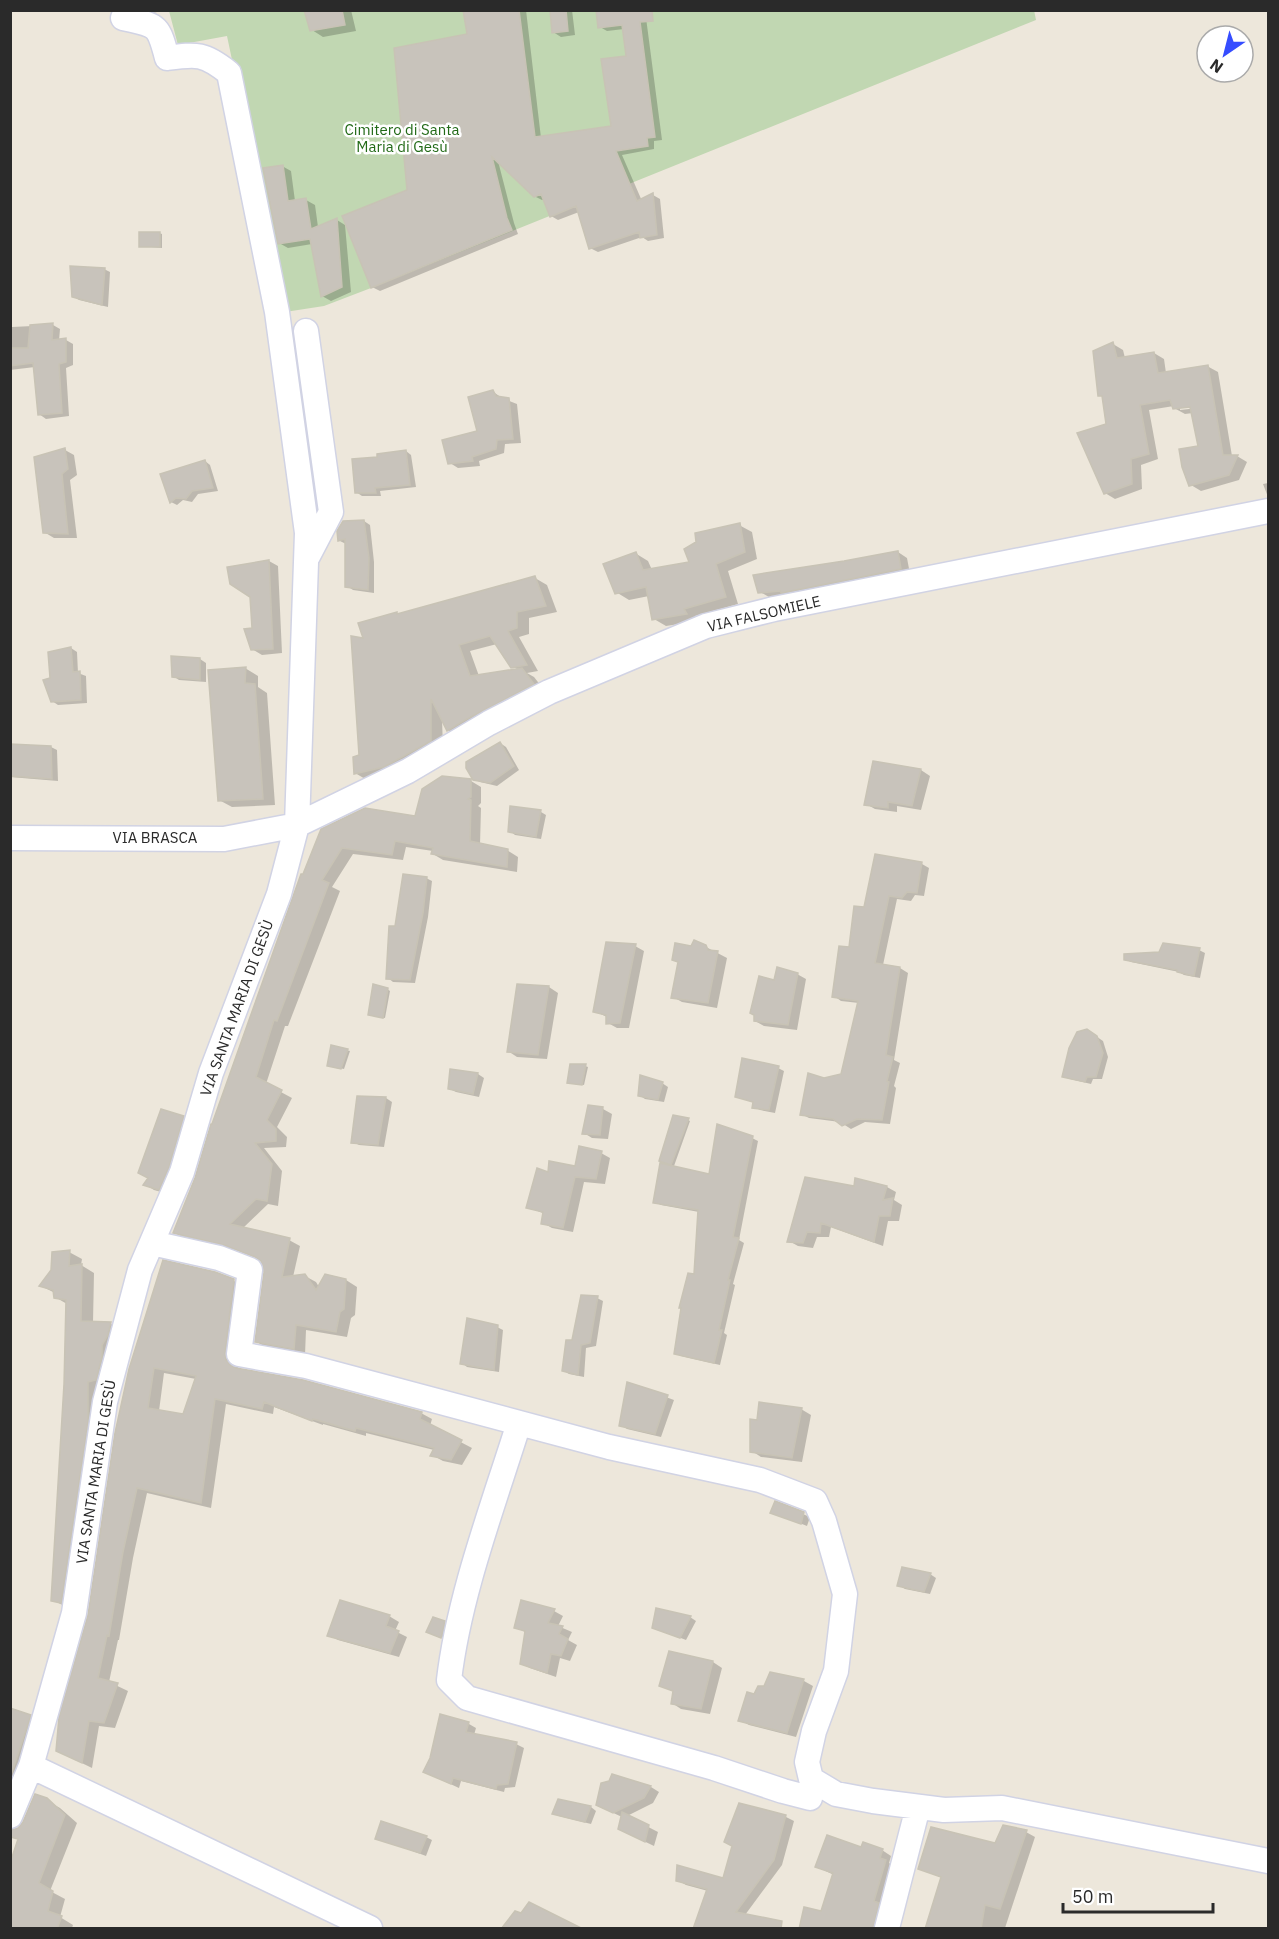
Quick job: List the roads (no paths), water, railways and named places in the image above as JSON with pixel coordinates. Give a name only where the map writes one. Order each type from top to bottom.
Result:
[{"type":"street","name":"VIA SANTA MARIA DI GESÙ","points":[[10,1816],[31,1766],[74,1613],[105,1402],[140,1270],[182,1172],[211,1073],[279,894],[297,825],[307,533],[277,312],[229,73],[213,60],[195,54],[167,58],[161,36],[152,25],[123,18]]},
{"type":"street","points":[[306,331],[331,512],[307,558]]},
{"type":"street","name":"VIA FALSOMIELE","points":[[297,825],[408,771],[489,723],[549,692],[706,626],[774,609],[1269,512]]},
{"type":"street","name":"VIA BRASCA","points":[[10,838],[224,839],[297,825]]},
{"type":"street","points":[[152,1243],[219,1258],[250,1270],[239,1354],[306,1366],[609,1447],[760,1480],[815,1501],[824,1521],[845,1594],[836,1671],[814,1731],[807,1762],[811,1779],[836,1794],[873,1802],[944,1810],[1002,1808],[1269,1861]]},
{"type":"street","points":[[519,1423],[472,1575],[452,1653],[448,1680],[467,1698],[714,1768],[810,1798]]},
{"type":"street","points":[[31,1766],[370,1929]]},
{"type":"street","points":[[887,1929],[918,1807]]},
{"type":"park label","name":"Cimitero di Santa Maria di Gesù","points":[[402,138]]}]
